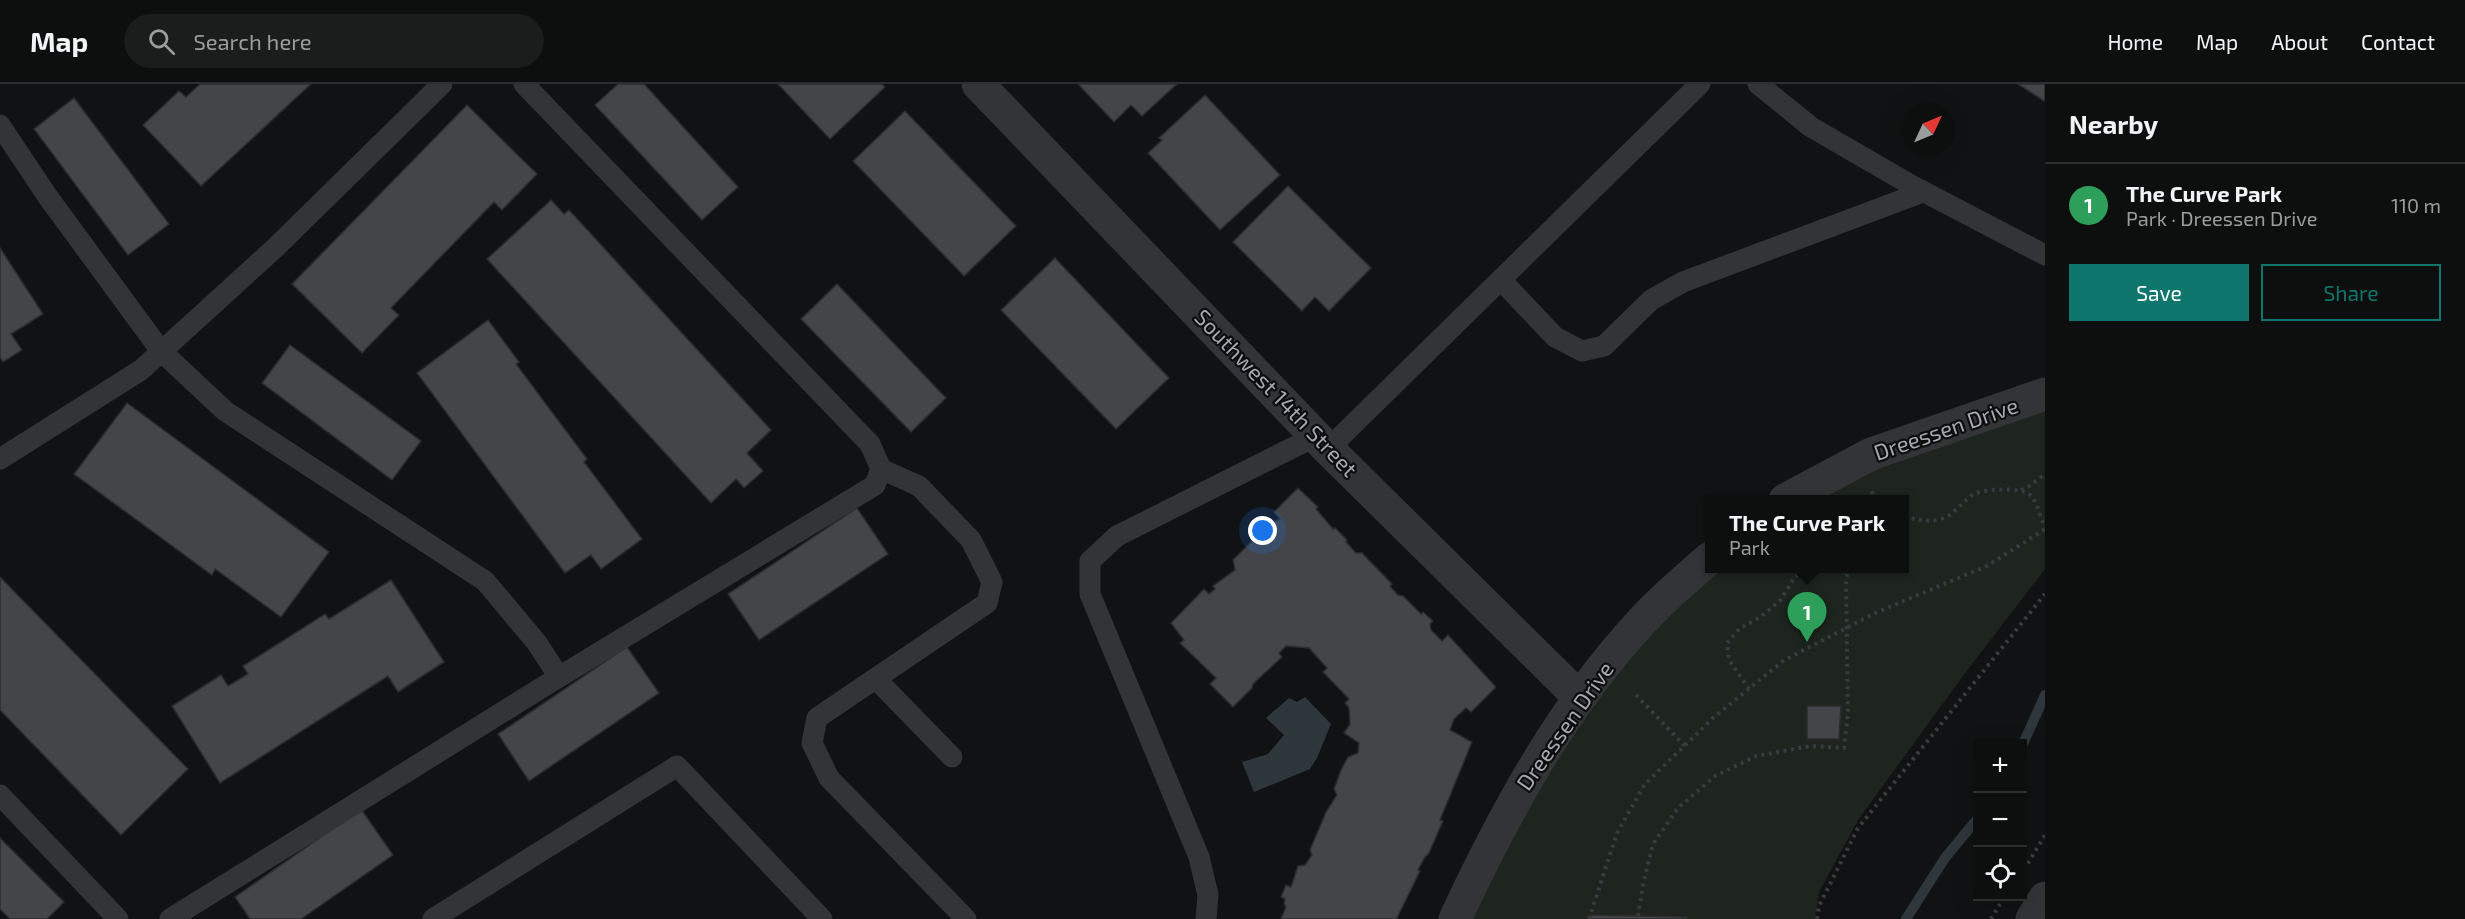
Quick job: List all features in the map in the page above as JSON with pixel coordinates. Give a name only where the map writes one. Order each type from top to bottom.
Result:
[{"type":"street","name":"Southwest 14th Street","points":[[978,84],[1322,442],[1580,697]]},
{"type":"street","name":"Dreessen Drive","points":[[1794,495],[1871,454],[2045,394]]},
{"type":"street","name":"Dreessen Drive","points":[[1455,919],[1490,843],[1524,782],[1580,697],[1643,619],[1705,563]]},
{"type":"street","points":[[2032,919],[2045,898]]},
{"type":"lane","points":[[0,459],[141,370],[275,248],[442,84]]},
{"type":"lane","points":[[524,84],[870,444],[881,470],[919,486],[971,540],[992,582],[987,603],[817,718],[812,743],[829,778],[966,919]]},
{"type":"lane","points":[[1206,919],[1208,895],[1199,857],[1090,594],[1090,561],[1116,536],[1322,442],[1500,280],[1700,84]]},
{"type":"lane","points":[[1758,84],[1811,127],[1923,192],[2045,255]]},
{"type":"lane","points":[[0,125],[48,197],[161,351],[225,411],[485,581],[537,643],[559,677]]},
{"type":"lane","points":[[1500,280],[1555,337],[1582,351],[1604,346],[1651,300],[1683,282],[1923,192]]},
{"type":"lane","points":[[170,919],[559,677],[875,485],[881,470]]},
{"type":"lane","points":[[876,679],[952,758]]},
{"type":"lane","points":[[433,919],[677,766],[822,919]]},
{"type":"lane","points":[[0,795],[118,919]]},
{"type":"path","points":[[1909,518],[1930,522],[1937,520],[1953,513],[1975,494],[2028,488],[2045,474]]},
{"type":"path","points":[[1588,919],[1617,833],[1645,784],[1713,718],[1783,662],[1873,614],[1987,566],[2045,527],[2038,516],[2035,501],[2027,491],[2020,490]]},
{"type":"path","points":[[1749,689],[1729,660],[1727,644],[1740,628],[1759,618],[1780,601],[1800,573]]},
{"type":"path","points":[[1638,916],[1642,885],[1653,844],[1678,808],[1715,776],[1756,756],[1811,746],[1844,748],[1848,714],[1848,573]]},
{"type":"path","points":[[1817,919],[1819,906],[1858,828],[2045,594]]},
{"type":"path","points":[[1636,695],[1685,746]]},
{"type":"path","points":[[2027,864],[2045,835]]},
{"type":"shaded area","points":[[2045,385],[2045,569],[1963,676],[1858,820],[1819,892],[1815,919],[1448,919],[1500,806],[1706,573],[1909,573],[1909,495],[1794,495]]},
{"type":"shaded area","points":[[1305,697],[1331,724],[1317,758],[1310,769],[1254,792],[1242,762],[1268,754],[1284,735],[1266,718],[1289,698],[1297,702]]},
{"type":"building","points":[[200,84],[311,84],[201,186],[143,125],[179,91],[186,97]]},
{"type":"building","points":[[618,84],[644,84],[738,187],[702,220],[595,105]]},
{"type":"building","points":[[778,84],[882,84],[885,87],[830,139]]},
{"type":"building","points":[[1078,84],[1177,84],[1142,116],[1131,105],[1114,122]]},
{"type":"building","points":[[2018,84],[2045,84],[2045,100],[2044,101]]},
{"type":"building","points":[[1205,95],[1280,175],[1220,230],[1148,153],[1162,140],[1159,138]]},
{"type":"building","points":[[74,98],[169,224],[128,255],[34,129]]},
{"type":"building","points":[[467,105],[537,174],[502,210],[494,202],[391,308],[399,315],[362,353],[292,284]]},
{"type":"building","points":[[905,111],[1016,226],[964,276],[853,161]]},
{"type":"building","points":[[1288,186],[1371,268],[1329,311],[1315,297],[1302,311],[1233,242]]},
{"type":"building","points":[[551,200],[564,214],[569,210],[771,430],[747,453],[763,471],[744,488],[736,479],[711,503],[487,259]]},
{"type":"building","points":[[0,248],[43,314],[11,334],[22,350],[3,362],[0,357]]},
{"type":"building","points":[[1055,258],[1169,378],[1116,429],[1001,310]]},
{"type":"building","points":[[837,284],[946,398],[911,432],[801,319]]},
{"type":"building","points":[[488,320],[519,362],[516,364],[587,459],[584,462],[642,539],[601,569],[591,555],[565,573],[417,373]]},
{"type":"building","points":[[290,345],[421,441],[392,480],[262,383]]},
{"type":"building","points":[[127,403],[329,552],[281,617],[215,569],[212,575],[74,474]]},
{"type":"building","points":[[1298,488],[1318,507],[1316,509],[1333,529],[1335,528],[1347,540],[1346,542],[1356,553],[1362,553],[1392,584],[1390,586],[1398,595],[1403,596],[1421,614],[1423,612],[1433,621],[1430,624],[1431,630],[1442,641],[1448,635],[1495,686],[1471,712],[1466,708],[1454,719],[1450,730],[1472,742],[1440,820],[1443,821],[1429,853],[1418,870],[1420,871],[1398,919],[1281,919],[1286,907],[1285,899],[1281,897],[1286,885],[1291,887],[1298,866],[1305,865],[1312,855],[1310,850],[1326,812],[1337,795],[1334,789],[1341,770],[1348,757],[1358,753],[1359,743],[1344,733],[1350,724],[1349,708],[1345,703],[1349,699],[1323,672],[1327,668],[1309,648],[1286,646],[1279,653],[1282,657],[1253,684],[1252,688],[1233,707],[1210,684],[1216,678],[1180,643],[1184,640],[1171,623],[1204,589],[1209,594],[1215,589],[1213,586],[1235,570],[1233,560],[1262,531],[1260,529],[1269,520],[1273,522],[1280,519],[1274,512]]},
{"type":"building","points":[[857,508],[888,554],[759,640],[728,594]]},
{"type":"building","points":[[0,577],[188,769],[121,835],[0,710]]},
{"type":"building","points":[[391,580],[444,662],[398,692],[388,676],[220,783],[172,706],[221,675],[228,686],[248,674],[243,666],[325,614],[329,619]]},
{"type":"building","points":[[627,647],[659,693],[529,781],[498,734]]},
{"type":"building","points":[[1807,706],[1841,706],[1839,739],[1807,739]]},
{"type":"building","points":[[361,809],[393,855],[301,919],[250,919],[235,897]]},
{"type":"building","points":[[0,838],[64,902],[47,919],[10,919],[0,909]]},
{"type":"building","points":[[1591,915],[1687,917],[1686,919],[1590,919]]},
{"type":"waterway","points":[[2025,739],[2045,695]]},
{"type":"waterway","points":[[1906,919],[1945,858],[1973,824]]},
{"type":"place","name":"The Curve Park","points":[[1807,642]]}]
